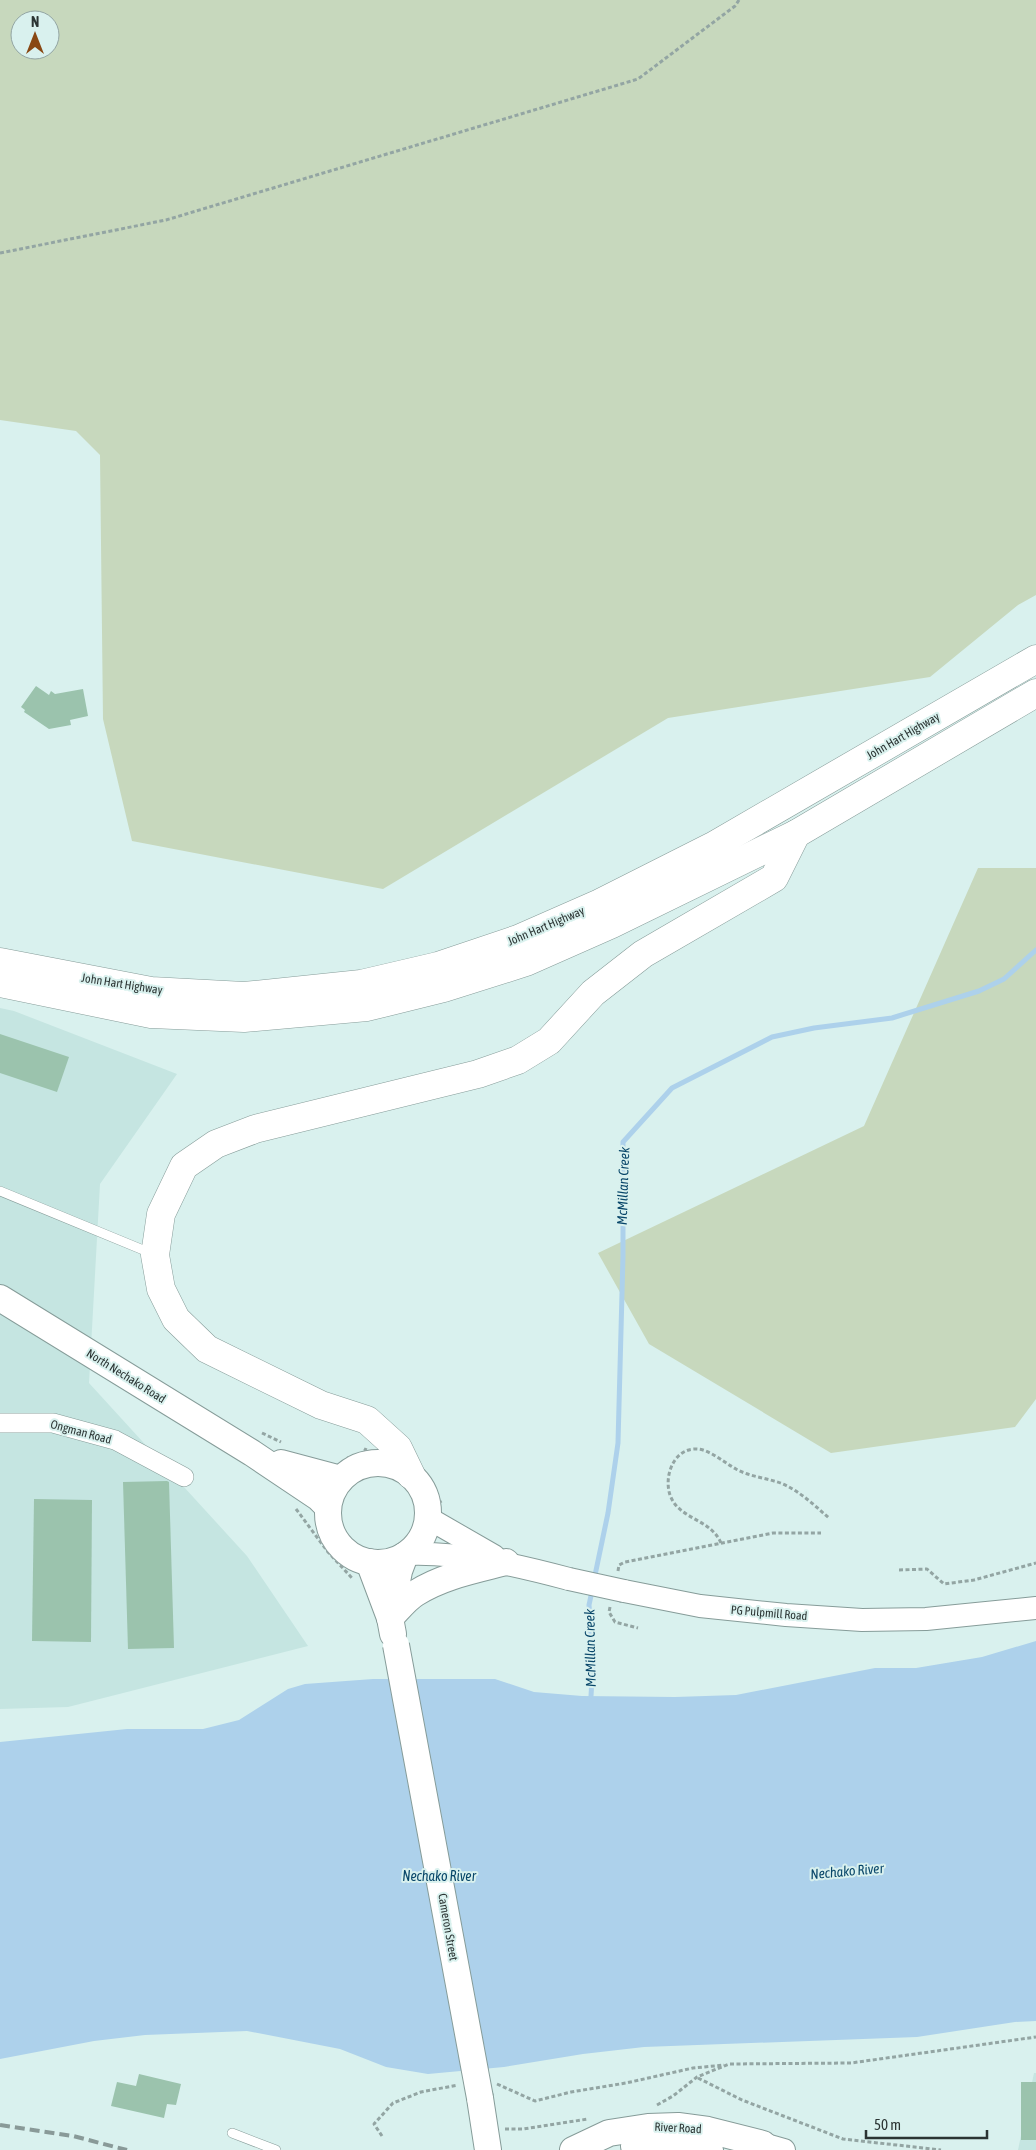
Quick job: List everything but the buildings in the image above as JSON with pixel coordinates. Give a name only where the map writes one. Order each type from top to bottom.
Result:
[{"type":"highway","name":"John Hart Highway","points":[[0,962],[151,991],[244,996],[361,984],[438,966],[527,935],[600,903],[704,850],[1036,659]]},
{"type":"highway","name":"John Hart Highway","points":[[0,983],[151,1014],[244,1018],[367,1007],[444,988],[526,962],[612,924],[796,834],[1036,693]]},
{"type":"highway","points":[[411,1476],[398,1448],[367,1420],[321,1405],[208,1349],[176,1319],[161,1289],[155,1255],[161,1214],[184,1166],[216,1144],[256,1129],[478,1074],[518,1060],[549,1041],[593,993],[643,954],[774,878],[796,834]]},
{"type":"main road","name":"North Nechako Road","points":[[0,1298],[252,1453],[319,1498],[328,1507]]},
{"type":"main road","name":"North Nechako Road","points":[[252,1453],[293,1467],[341,1479]]},
{"type":"main road","points":[[383,1463],[398,1467],[411,1476],[421,1488],[427,1503],[428,1518],[423,1534],[416,1545],[406,1554],[393,1561],[369,1562],[360,1560],[346,1551],[335,1539],[328,1523],[328,1507],[332,1491],[341,1479],[352,1469],[367,1464],[383,1463]]},
{"type":"main road","points":[[390,1618],[399,1571],[406,1554]]},
{"type":"main road","points":[[369,1562],[390,1618]]},
{"type":"main road","points":[[390,1618],[414,1594],[428,1587],[452,1576],[506,1562]]},
{"type":"main road","name":"Cameron Street","points":[[390,1618],[480,2088],[488,2150]]},
{"type":"main road","name":"River Road","points":[[573,2150],[609,2133],[648,2127],[678,2126],[708,2130],[770,2148]]},
{"type":"main road","name":"River Road","points":[[612,2150],[649,2144],[710,2150]]},
{"type":"street","name":"Ongman Road","points":[[0,1423],[53,1423],[115,1440],[184,1477]]},
{"type":"street","points":[[428,1518],[506,1562]]},
{"type":"street","points":[[406,1554],[431,1553],[506,1562]]},
{"type":"street","name":"PG Pulpmill Road","points":[[506,1562],[569,1579],[700,1606],[786,1615],[862,1620],[926,1619],[1036,1608]]},
{"type":"lane","points":[[0,1191],[155,1255]]},
{"type":"lane","points":[[232,2133],[276,2150]]},
{"type":"path","points":[[0,253],[166,220],[638,79],[735,6],[739,0]]},
{"type":"path","points":[[721,1543],[717,1534],[708,1526],[678,1510],[671,1496],[667,1482],[671,1466],[677,1457],[688,1450],[701,1449],[747,1474],[784,1485],[807,1499],[829,1518]]},
{"type":"path","points":[[638,1628],[615,1622],[609,1612],[617,1589],[619,1565],[625,1562],[773,1533],[821,1533]]},
{"type":"path","points":[[899,1570],[928,1569],[944,1584],[974,1580],[1036,1563]]},
{"type":"path","points":[[382,2136],[374,2124],[392,2103],[422,2092],[480,2088],[535,2100],[571,2092],[626,2084],[693,2068],[729,2064],[851,2063],[1036,2037]]},
{"type":"path","points":[[729,2064],[697,2077],[742,2100],[842,2139],[941,2150]]},
{"type":"shaded area","points":[[0,1008],[14,1011],[177,1074],[100,1184],[89,1383],[247,1556],[308,1646],[68,1707],[0,1709]]},
{"type":"shaded area","points":[[1034,2073],[1036,2073],[1036,2150],[1018,2150]]},
{"type":"green space","points":[[0,0],[1036,0],[1036,595],[1018,605],[930,677],[668,718],[383,889],[132,841],[103,719],[100,455],[76,431],[0,420]]},
{"type":"green space","points":[[978,868],[1036,868],[1036,1399],[1015,1427],[831,1453],[649,1344],[598,1253],[864,1126]]},
{"type":"water","name":"Nechako River","points":[[1036,1641],[1036,2021],[1015,2022],[917,2037],[644,2047],[583,2054],[504,2067],[428,2074],[386,2067],[340,2049],[247,2031],[145,2035],[94,2041],[0,2059],[0,1742],[127,1729],[203,1729],[239,1720],[288,1689],[305,1684],[373,1679],[495,1679],[534,1692],[582,1696],[675,1697],[736,1695],[875,1668],[916,1668],[982,1657]]},
{"type":"waterway","name":"McMillan Creek","points":[[594,1580],[608,1513],[618,1443],[623,1256],[623,1142],[672,1088],[772,1037],[814,1028],[892,1018],[979,991],[1004,979],[1036,950]]},
{"type":"waterway","name":"McMillan Creek","points":[[591,1696],[593,1662],[589,1605],[592,1591]]},
{"type":"railway","points":[[0,2125],[73,2136],[127,2150]]}]
